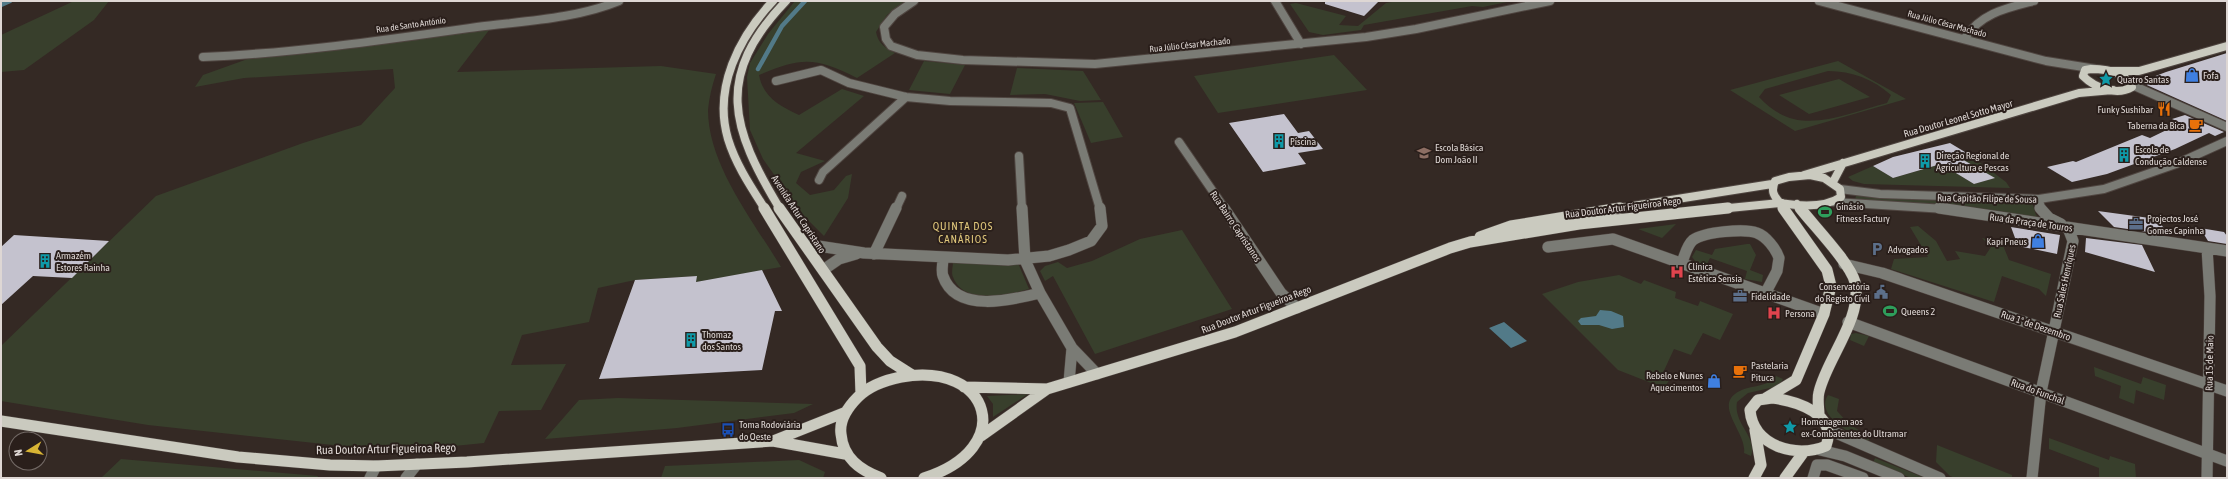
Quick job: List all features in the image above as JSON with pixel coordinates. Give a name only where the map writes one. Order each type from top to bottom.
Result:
[{"type":"main road","points":[[773,1],[752,26],[738,46],[728,73],[725,112],[727,134],[735,157],[747,182],[849,345],[860,366],[861,394]]},
{"type":"main road","name":"Avenida Artur Capristano","points":[[786,1],[766,24],[745,58],[739,75],[736,107],[743,140],[775,201],[886,358],[912,375]]},
{"type":"main road","points":[[2079,93],[2085,70],[2098,69],[2108,71],[2139,71],[2227,46]]},
{"type":"main road","points":[[2108,71],[2130,85]]},
{"type":"main road","points":[[2084,77],[2096,85],[2113,90],[2130,85],[2139,71]]},
{"type":"main road","name":"Rua Doutor Leonel Sotto Mayor","points":[[1804,175],[2079,93],[2113,90]]},
{"type":"main road","points":[[1834,202],[1841,197],[1837,186],[1843,163]]},
{"type":"main road","points":[[1804,175],[1824,178],[1837,186]]},
{"type":"main road","name":"Rua Doutor Artur Figueiroa Rego","points":[[1470,242],[1494,230],[1511,226],[1772,184],[1780,179],[1804,175]]},
{"type":"main road","points":[[1754,478],[1761,465],[1755,430],[1749,416],[1750,410],[1758,400],[1766,398],[1796,380],[1824,314],[1831,286],[1827,270],[1784,211],[1781,203],[1772,192],[1772,184]]},
{"type":"main road","name":"Rua Doutor Artur Figueiroa Rego","points":[[980,436],[1047,390],[1069,382],[1206,342],[1297,308],[1425,256],[1470,242],[1579,224],[1781,203],[1797,204],[1834,202]]},
{"type":"main road","points":[[1797,204],[1844,264],[1855,281],[1854,304],[1848,322],[1819,390],[1819,416]]},
{"type":"main road","points":[[881,478],[861,470],[851,463],[845,454],[839,434],[846,412],[861,394],[888,380],[912,375],[940,377],[964,387],[972,393],[982,409],[983,427],[980,436],[966,457],[943,475],[924,478]]},
{"type":"main road","name":"Rua Doutor Artur Figueiroa Rego","points":[[964,387],[1047,390]]},
{"type":"main road","points":[[1755,430],[1766,439],[1780,447],[1803,453],[1820,450],[1829,442],[1829,430],[1819,416],[1796,402],[1784,399],[1766,398]]},
{"type":"main road","name":"Rua Doutor Artur Figueiroa Rego","points":[[773,441],[846,412]]},
{"type":"main road","name":"Rua Doutor Artur Figueiroa Rego","points":[[1,421],[238,457],[301,464],[376,466],[773,441],[845,454]]},
{"type":"main road","points":[[1785,478],[1803,453]]},
{"type":"street","name":"Rua de Santo António","points":[[203,58],[270,54],[342,46],[559,16],[604,7],[619,1]]},
{"type":"street","name":"Rua Júlio César Machado","points":[[914,1],[895,14],[884,27],[884,33],[892,46],[917,56],[963,60],[1095,64],[1301,44],[1416,30],[1530,3],[1550,1]]},
{"type":"street","points":[[1275,1],[1301,44]]},
{"type":"street","name":"Rua Júlio César Machado","points":[[1819,1],[2046,60]]},
{"type":"street","points":[[1965,38],[1972,26],[1989,14],[2034,1]]},
{"type":"street","points":[[2046,60],[2098,69]]},
{"type":"street","points":[[2046,60],[2084,77]]},
{"type":"street","points":[[776,81],[821,70],[849,83],[906,97],[950,101],[1051,103],[1070,108],[1100,208],[1102,226],[1090,242],[1056,254],[1025,260],[994,261],[860,253],[805,244]]},
{"type":"street","points":[[2130,85],[2227,127]]},
{"type":"street","points":[[819,180],[823,172],[906,97]]},
{"type":"street","name":"Rua Capitão Filipe de Sousa","points":[[1837,186],[1880,194],[2039,199],[2104,189],[2176,164],[2227,141]]},
{"type":"street","name":"Rua Bairro Capristanos","points":[[1179,142],[1281,293],[1297,308]]},
{"type":"street","points":[[1019,156],[1025,260],[1040,293],[1072,348],[1097,374]]},
{"type":"street","points":[[874,254],[902,196]]},
{"type":"street","points":[[2039,199],[2040,208],[2049,218],[2068,228]]},
{"type":"street","name":"Rua da Praça de Touros","points":[[1834,202],[1929,207],[2227,251]]},
{"type":"street","name":"Rua Sales Henriques","points":[[2032,478],[2041,392],[2073,241],[2068,228]]},
{"type":"street","points":[[1682,262],[1692,241],[1702,236],[1747,231],[1758,233],[1779,256],[1779,265],[1766,292]]},
{"type":"street","points":[[1548,247],[1613,239],[1682,262],[1824,314]]},
{"type":"street","name":"Rua 15 de Maio","points":[[2207,248],[2210,296],[2207,478]]},
{"type":"street","points":[[823,270],[839,259],[860,253]]},
{"type":"street","points":[[943,258],[943,277],[951,291],[972,300],[996,302],[1040,293]]},
{"type":"street","name":"Rua 1º de Dezembro","points":[[1844,264],[1882,273],[2053,330],[2227,391]]},
{"type":"street","name":"Rua do Funchal","points":[[1848,322],[2227,461]]},
{"type":"street","points":[[1069,382],[1072,348]]},
{"type":"street","points":[[1829,430],[1940,478]]},
{"type":"street","points":[[1820,450],[1845,456],[1899,478]]},
{"type":"street","points":[[406,478],[417,464]]},
{"type":"street","points":[[1813,478],[1817,466],[1827,465],[1864,478]]},
{"type":"street","points":[[370,478],[376,466]]},
{"type":"green space","points":[[74,1],[109,1],[94,20],[24,70],[1,72],[1,35]]},
{"type":"green space","points":[[795,1],[905,1],[887,15],[876,32],[882,45],[895,53],[857,78],[830,66],[808,62],[787,65],[759,75],[764,89],[773,100],[799,115],[842,89],[864,96],[796,153],[825,161],[801,172],[796,183],[810,195],[834,190],[846,176],[852,174],[848,198],[824,236],[802,214],[763,159],[750,130],[747,77],[750,63],[768,34]]},
{"type":"green space","points":[[1397,1],[1512,1],[1483,7],[1472,6],[1364,25],[1361,30],[1323,35],[1309,32],[1290,4],[1296,3],[1346,16],[1339,25],[1358,26],[1386,3]]},
{"type":"green space","points":[[493,25],[457,72],[661,66],[716,74],[708,110],[710,131],[716,151],[734,192],[781,267],[696,282],[696,276],[635,280],[598,288],[589,322],[522,335],[511,365],[566,364],[541,410],[499,411],[484,443],[434,448],[361,448],[148,425],[1,401],[1,346],[156,196],[303,143],[361,125],[395,88],[393,69],[244,78],[195,87],[203,75],[259,55]]},
{"type":"green space","points":[[1334,55],[1367,90],[1218,113],[1194,76]]},
{"type":"green space","points":[[924,61],[965,65],[950,94],[909,90]]},
{"type":"green space","points":[[1838,61],[1906,99],[1795,131],[1730,90]],"holes":[[[1828,71],[1854,74],[1877,84],[1891,95],[1887,103],[1836,117],[1804,121],[1788,117],[1773,110],[1759,97],[1765,89]]]},
{"type":"green space","points":[[1017,68],[1083,71],[1101,100],[1080,101],[1045,94],[1010,95]]},
{"type":"green space","points":[[1839,79],[1870,97],[1809,114],[1779,95]]},
{"type":"green space","points":[[1103,102],[1123,137],[1091,143],[1074,103]]},
{"type":"green space","points":[[1970,155],[2006,182],[2010,188],[1864,184],[1853,181],[1848,177],[1873,166],[1893,178],[1941,164],[1974,184],[1994,178],[1960,158]]},
{"type":"green space","points":[[1856,195],[2032,202],[2036,215],[2044,221],[1855,201]]},
{"type":"green space","points":[[1676,224],[1662,238],[1638,229]]},
{"type":"green space","points":[[1918,226],[1936,241],[1947,261],[1960,259],[1955,251],[1985,256],[1991,247],[1982,238],[2002,243],[2009,260],[2051,274],[2046,296],[2039,289],[2002,276],[1994,302],[1891,269],[1894,259],[1928,257],[1910,227]]},
{"type":"green space","points":[[1182,230],[1232,309],[1095,354],[1053,276],[1045,281],[1040,271],[1045,266],[1058,262],[1067,268],[1092,261],[1140,239]]},
{"type":"green space","points":[[1750,244],[1756,255],[1750,270],[1763,275],[1762,282],[1745,279],[1747,271],[1710,258],[1706,266],[1696,262],[1692,257],[1696,250],[1712,255],[1715,249]]},
{"type":"green space","points":[[953,262],[1018,263],[1029,289],[1010,294],[987,296],[967,292],[959,286],[952,275]]},
{"type":"green space","points":[[1619,275],[1641,284],[1644,280],[1676,292],[1675,298],[1698,306],[1700,301],[1733,314],[1720,340],[1703,333],[1691,355],[1674,349],[1661,377],[1670,379],[1664,388],[1618,370],[1542,294],[1578,282]]},
{"type":"green space","points":[[1856,333],[1869,336],[1864,346],[1850,340],[1851,334]]},
{"type":"green space","points":[[2094,367],[2141,384],[2143,377],[2166,385],[2164,400],[2136,390],[2134,404],[2119,398],[2121,386],[2095,376]]},
{"type":"green space","points":[[1776,376],[1783,379],[1779,386],[1748,393],[1737,402],[1738,417],[1749,436],[1751,443],[1751,456],[1744,453],[1744,446],[1730,414],[1730,400],[1740,391],[1767,383]]},
{"type":"green space","points":[[1028,394],[993,417],[993,404],[987,396]]},
{"type":"green space","points":[[1828,395],[1839,399],[1837,411],[1849,424],[1870,437],[1868,442],[1846,430],[1831,417],[1826,410],[1825,403]]},
{"type":"green space","points":[[618,398],[813,404],[794,413],[677,428],[545,439],[579,400]]},
{"type":"green space","points":[[2049,438],[2109,460],[2110,456],[2135,464],[2136,478],[2099,478],[2099,468],[2049,449]]},
{"type":"green space","points":[[1937,445],[2012,475],[2012,478],[1955,478],[1950,476],[1936,462]]},
{"type":"green space","points":[[1875,458],[1925,478],[1911,478],[1873,463]]},
{"type":"green space","points":[[121,459],[318,476],[317,478],[101,478]]},
{"type":"green space","points":[[799,460],[825,472],[823,478],[661,478],[665,466]]},
{"type":"water","points":[[1600,310],[1611,311],[1623,316],[1624,327],[1612,329],[1599,325],[1581,325],[1578,321],[1581,318],[1596,316]]},
{"type":"water","points":[[1504,322],[1527,341],[1511,348],[1489,328]]},
{"type":"building","points":[[1325,1],[1379,1],[1364,16],[1325,4]]},
{"type":"building","points":[[2227,53],[2227,121],[2140,82],[2166,72]]},
{"type":"building","name":"Piscina","points":[[1284,114],[1298,133],[1309,131],[1323,149],[1298,153],[1306,164],[1263,172],[1229,123]]},
{"type":"building","points":[[2185,115],[2224,132],[2215,136],[2209,133],[2175,149],[2107,174],[2072,182],[2047,167],[2073,161],[2076,162],[2142,135],[2150,138],[2181,123],[2172,119]]},
{"type":"building","name":"Direção Regional de Agricultura e Pescas","points":[[1950,143],[1970,155],[1960,158],[1995,178],[1974,184],[1941,164],[1893,178],[1873,166],[1893,157]]},
{"type":"building","name":"Projectos José Gomes Capinha","points":[[2098,211],[2157,219],[2169,235],[2114,227]]},
{"type":"building","name":"Kapi Pneus","points":[[2011,227],[2060,235],[2057,254],[2018,246]]},
{"type":"building","points":[[2200,228],[2224,232],[2227,236],[2227,244],[2208,241]]},
{"type":"building","name":"Armazém Estores Rainha","points":[[14,235],[109,241],[72,278],[33,276],[1,305],[1,247]]},
{"type":"building","points":[[2086,238],[2142,245],[2155,272],[2085,252]]},
{"type":"building","name":"Thomaz dos Santos","points":[[762,270],[782,311],[775,311],[762,370],[599,379],[635,280],[697,276],[696,282]]},
{"type":"waterway","points":[[1,5],[10,1]]},
{"type":"waterway","points":[[758,69],[782,26],[805,1]]},
{"type":"place","name":"Fofa","points":[[2192,75]]},
{"type":"place","name":"Quatro Santas","points":[[2106,79]]},
{"type":"place","name":"Funky Sushibar","points":[[2164,109]]},
{"type":"place","name":"Taberna da Bica","points":[[2196,125]]},
{"type":"place","name":"Piscina","points":[[1279,141]]},
{"type":"place","name":"Escola Básica Dom João II","points":[[1424,153]]},
{"type":"place","name":"Escola de Condução Caldense","points":[[2124,155]]},
{"type":"place","name":"Direção Regional de Agricultura e Pescas","points":[[1925,161]]},
{"type":"place","name":"Ginásio Fitness Factury","points":[[1825,212]]},
{"type":"place","name":"Projectos José Gomes Capinha","points":[[2136,224]]},
{"type":"place","name":"Kapi Pneus","points":[[2038,241]]},
{"type":"place","name":"Advogados","points":[[1877,249]]},
{"type":"place","name":"Armazém Estores Rainha","points":[[45,261]]},
{"type":"place","name":"Clínica Estética Sensia","points":[[1677,272]]},
{"type":"place","name":"Conservatória do Registo Civil","points":[[1881,292]]},
{"type":"place","name":"Fidelidade","points":[[1740,296]]},
{"type":"place","name":"Queens 2","points":[[1890,311]]},
{"type":"place","name":"Persona","points":[[1774,313]]},
{"type":"place","name":"Thomaz dos Santos","points":[[691,340]]},
{"type":"place","name":"Pastelaria Pituca","points":[[1740,371]]},
{"type":"place","name":"Rebelo e Nunes Aquecimentos","points":[[1714,381]]},
{"type":"place","name":"Homenagem aos ex-Combatentes do Ultramar","points":[[1790,427]]},
{"type":"place","name":"Toma Rodoviária do Oeste","points":[[728,430]]},
{"type":"district","name":"QUINTA DOS CANÁRIOS","points":[[963,232]]}]
